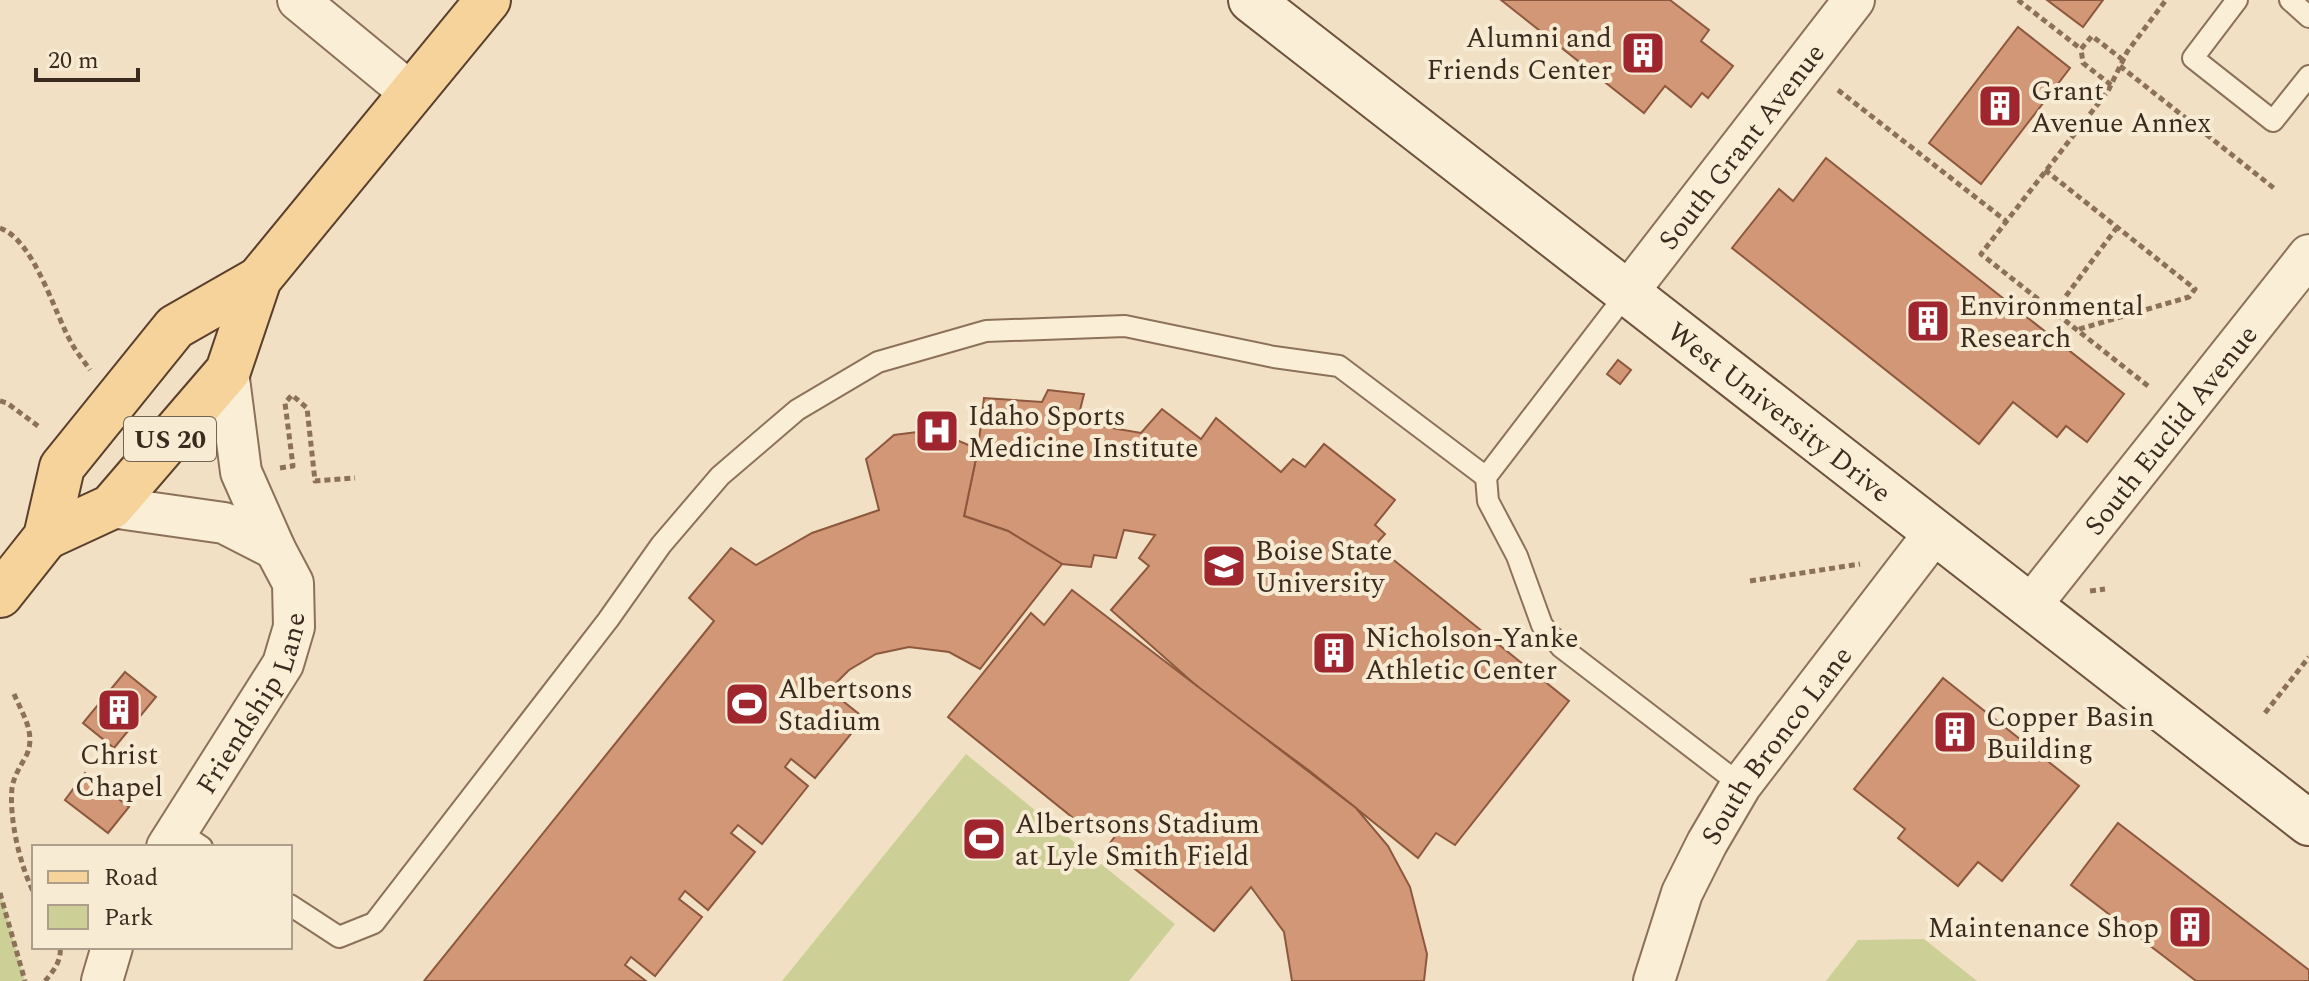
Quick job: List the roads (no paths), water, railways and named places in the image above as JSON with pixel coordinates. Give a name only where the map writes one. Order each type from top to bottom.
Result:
[{"type":"main road","name":"US 20","points":[[0,595],[46,537],[111,507],[228,371],[259,279],[488,0]]},
{"type":"main road","points":[[46,537],[62,467],[175,327],[259,279]]},
{"type":"street","points":[[298,0],[412,94]]},
{"type":"street","name":"West University Drive","points":[[1251,0],[2309,823]]},
{"type":"street","name":"South Grant Avenue","points":[[1627,293],[1854,0]]},
{"type":"street","name":"South Euclid Avenue","points":[[2031,605],[2309,255]]},
{"type":"street","name":"Friendship Lane","points":[[182,842],[283,664],[294,627],[293,583],[241,472],[228,371]]},
{"type":"street","points":[[111,507],[224,523],[275,549]]},
{"type":"street","name":"South Bronco Lane","points":[[1654,981],[1682,893],[1741,785],[1936,531]]},
{"type":"street","points":[[102,981],[111,949]]},
{"type":"lane","points":[[2237,0],[2193,58],[2273,121],[2309,76]]},
{"type":"lane","points":[[2290,0],[2309,17]]},
{"type":"lane","points":[[1627,293],[1486,477],[1488,501],[1517,556],[1542,625],[1561,647],[1741,785]]},
{"type":"lane","points":[[292,906],[339,937],[374,923],[608,620],[661,545],[720,476],[797,410],[878,362],[986,331],[1125,326],[1274,357],[1339,366],[1486,477]]},
{"type":"place","name":"Alumni and Friends Center","points":[[1643,53]]},
{"type":"place","name":"Grant Avenue Annex","points":[[2000,106]]},
{"type":"place","name":"Environmental Research","points":[[1928,321]]},
{"type":"place","name":"Idaho Sports Medicine Institute","points":[[937,431]]},
{"type":"place","name":"Boise State University","points":[[1224,566]]},
{"type":"place","name":"Nicholson-Yanke Athletic Center","points":[[1334,653]]},
{"type":"place","name":"Albertsons Stadium","points":[[747,704]]},
{"type":"place","name":"Christ Chapel","points":[[119,710]]},
{"type":"place","name":"Copper Basin Building","points":[[1955,732]]},
{"type":"place","name":"Albertsons Stadium at Lyle Smith Field","points":[[984,839]]},
{"type":"place","name":"Maintenance Shop","points":[[2190,927]]}]
